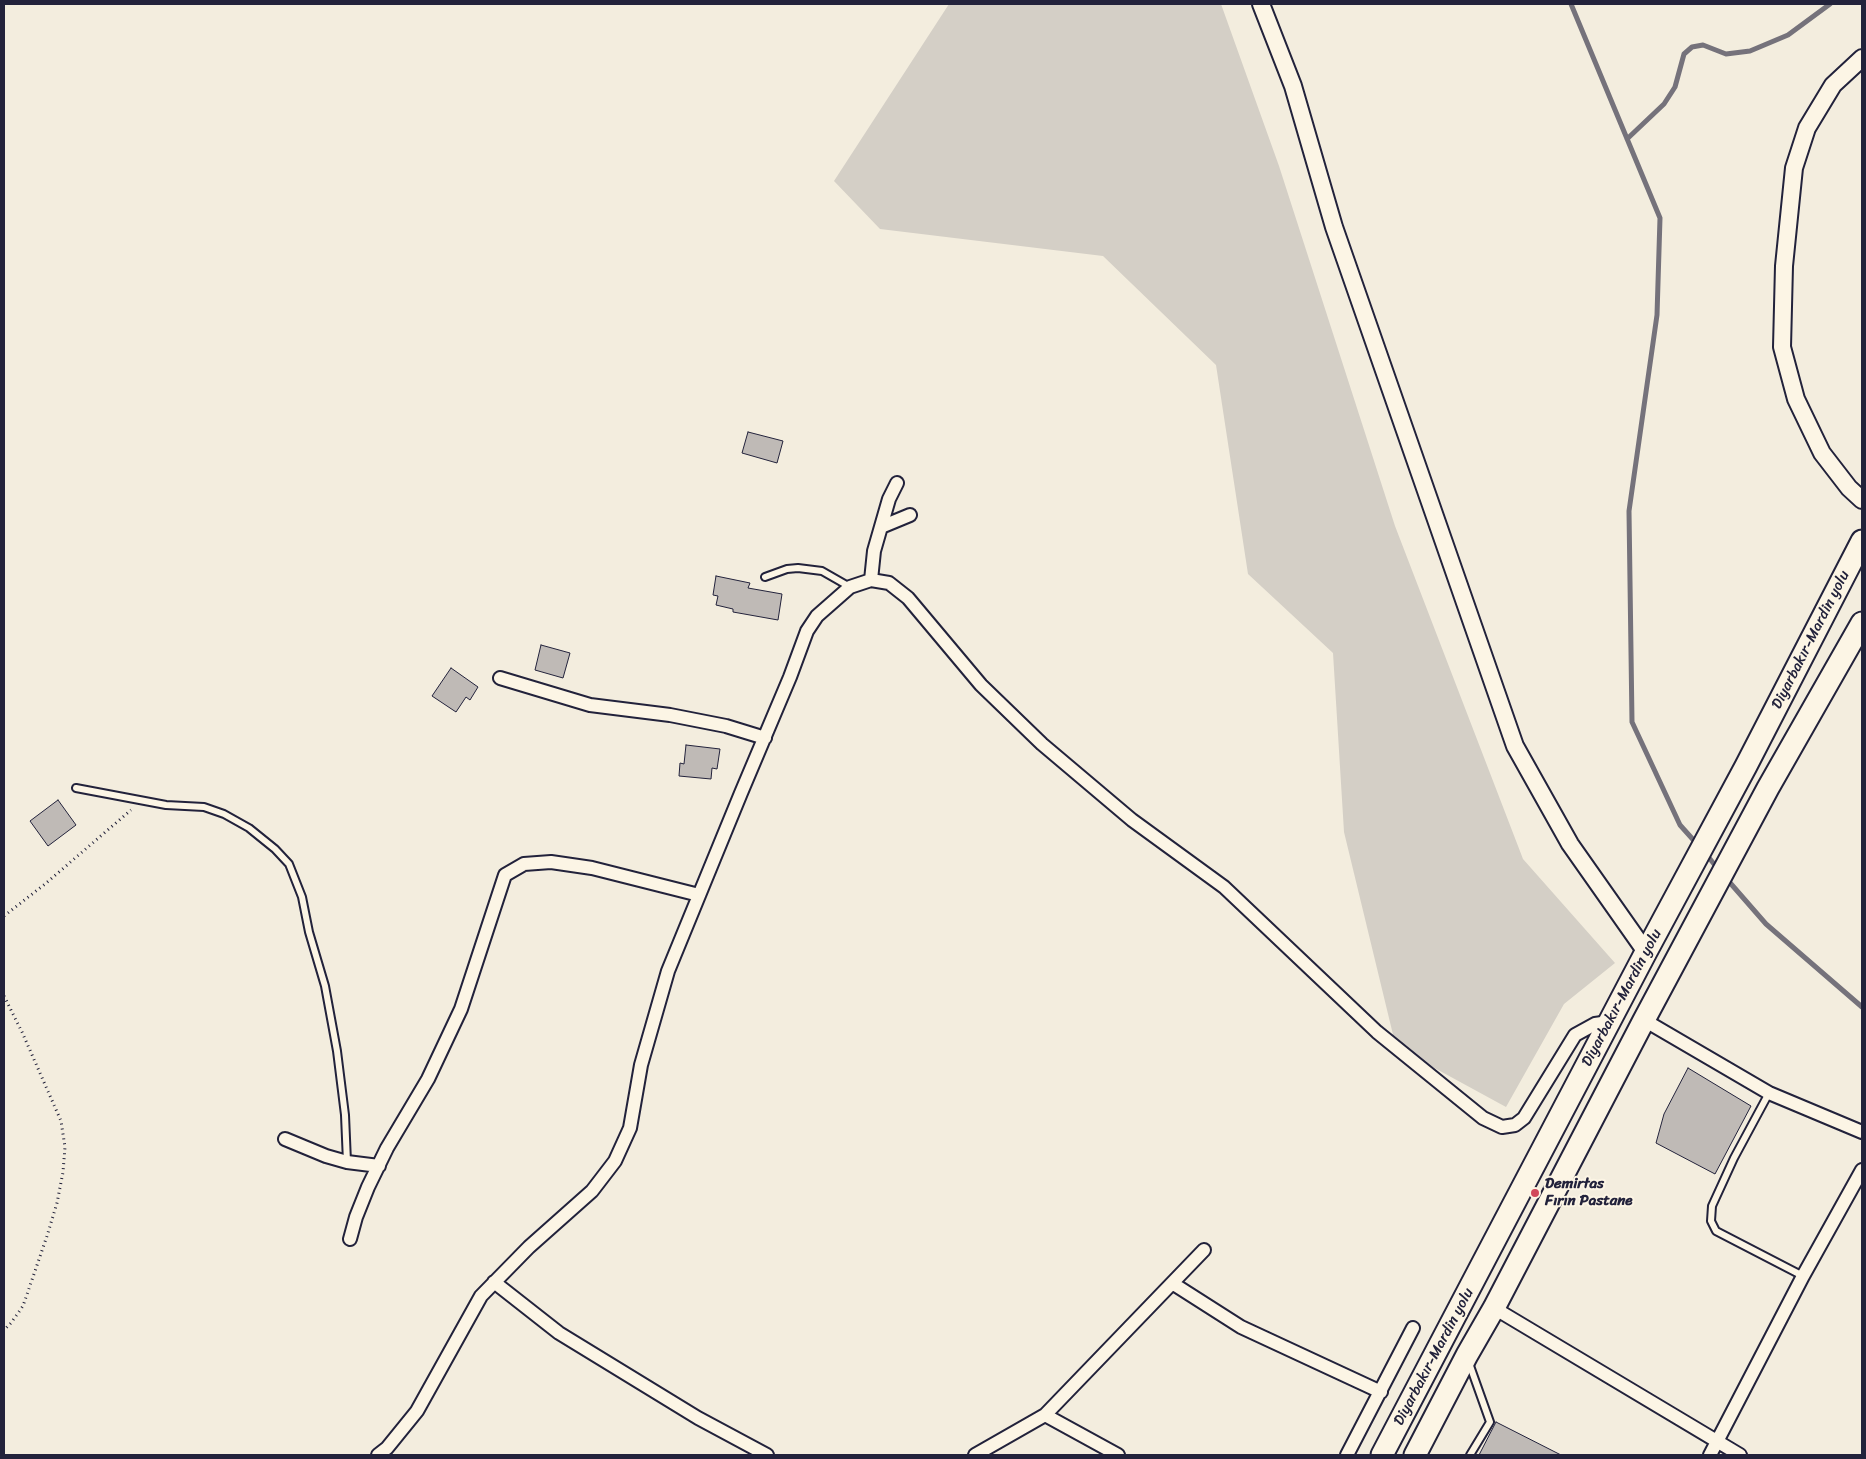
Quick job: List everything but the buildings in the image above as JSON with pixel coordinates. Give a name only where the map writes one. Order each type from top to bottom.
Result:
[{"type":"highway","name":"Diyarbakır-Mardin yolu","points":[[1382,1455],[1609,1022],[1746,766],[1862,541]]},
{"type":"highway","points":[[1415,1455],[1466,1355],[1494,1308],[1644,1020],[1768,788],[1862,623]]},
{"type":"street","points":[[1262,4],[1293,86],[1334,228],[1514,746],[1570,844],[1649,947]]},
{"type":"street","points":[[1862,58],[1833,85],[1807,128],[1794,168],[1784,266],[1782,347],[1796,399],[1822,453],[1862,500]]},
{"type":"street","points":[[871,580],[874,551],[889,498],[897,483]]},
{"type":"street","points":[[881,526],[910,515]]},
{"type":"street","points":[[378,1455],[387,1448],[417,1411],[481,1296],[528,1247],[592,1191],[615,1161],[630,1128],[641,1065],[668,971],[765,738],[807,631],[817,616],[850,587],[871,580],[889,584],[908,598],[981,684],[1042,744],[1132,820],[1224,888],[1377,1032],[1483,1118],[1502,1127],[1515,1124],[1524,1118],[1575,1035],[1595,1024],[1609,1022]]},
{"type":"street","points":[[500,678],[590,705],[670,715],[726,726],[765,738]]},
{"type":"street","points":[[350,1239],[356,1217],[378,1166],[428,1079],[461,1009],[505,875],[524,864],[551,862],[592,868],[699,895]]},
{"type":"street","points":[[1644,1020],[1769,1093],[1862,1132]]},
{"type":"street","points":[[285,1139],[326,1156],[347,1162],[378,1166]]},
{"type":"street","points":[[1710,1455],[1803,1276],[1862,1170]]},
{"type":"street","points":[[975,1455],[1045,1415],[1204,1250]]},
{"type":"street","points":[[494,1282],[559,1333],[698,1418],[767,1455]]},
{"type":"street","points":[[1172,1283],[1242,1327],[1381,1392]]},
{"type":"street","points":[[1494,1308],[1740,1455]]},
{"type":"street","points":[[1347,1455],[1381,1392],[1412,1328]]},
{"type":"street","points":[[1045,1415],[1118,1455]]},
{"type":"lane","points":[[765,577],[787,569],[798,568],[822,571],[850,587]]},
{"type":"lane","points":[[76,788],[166,805],[204,807],[224,814],[250,828],[275,849],[289,864],[302,897],[309,932],[325,986],[337,1051],[344,1106],[347,1162]]},
{"type":"lane","points":[[1769,1093],[1734,1158],[1712,1206],[1711,1221],[1716,1231],[1803,1276]]},
{"type":"lane","points":[[1466,1355],[1490,1422],[1470,1455]]},
{"type":"path","points":[[4,916],[45,884],[143,800]]},
{"type":"path","points":[[4,996],[61,1121],[65,1147],[63,1172],[57,1203],[47,1236],[23,1306],[4,1330]]},
{"type":"shaded area","points":[[949,4],[1221,4],[1279,166],[1395,526],[1523,859],[1615,963],[1564,1004],[1506,1107],[1396,1047],[1344,832],[1333,653],[1248,574],[1216,365],[1103,256],[880,229],[834,181]]},
{"type":"waterway","points":[[1571,4],[1660,218],[1657,315],[1629,511],[1632,722],[1680,825],[1697,844]]},
{"type":"waterway","points":[[1627,139],[1664,104],[1675,87],[1684,54],[1692,47],[1703,45],[1726,54],[1750,51],[1788,35],[1830,4]]},
{"type":"waterway","points":[[1706,854],[1718,869]]},
{"type":"waterway","points":[[1725,877],[1766,924],[1862,1007]]},
{"type":"place","name":"Demirtas Fırın Pastane","points":[[1535,1193]]}]
